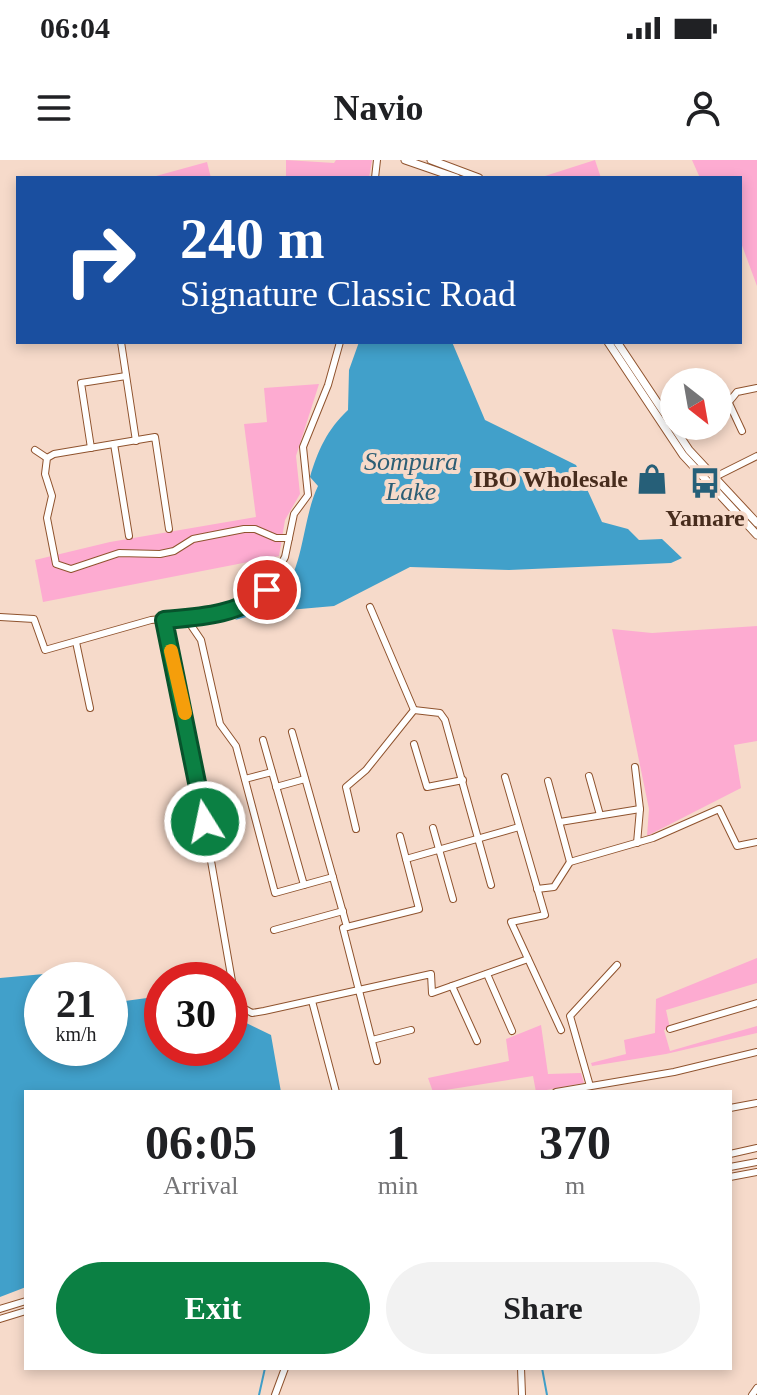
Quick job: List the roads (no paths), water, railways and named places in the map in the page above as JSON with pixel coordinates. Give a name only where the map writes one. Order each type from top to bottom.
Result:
[{"type":"main road","points":[[405,160],[454,174]]},
{"type":"main road","points":[[436,161],[454,174]]},
{"type":"main road","points":[[609,344],[645,402],[757,535]]},
{"type":"main road","points":[[618,344],[710,480],[757,523]]},
{"type":"street","points":[[121,344],[136,441]]},
{"type":"street","points":[[0,617],[34,619],[45,650],[151,620],[219,613],[256,600],[277,575],[294,514],[308,495],[303,447],[328,385],[339,344]]},
{"type":"street","points":[[91,448],[81,383],[126,376]]},
{"type":"street","points":[[732,397],[737,392],[757,388]]},
{"type":"street","points":[[732,410],[742,431]]},
{"type":"street","points":[[35,450],[47,458],[155,437],[169,529]]},
{"type":"street","points":[[114,444],[129,536]]},
{"type":"street","points":[[710,480],[757,456]]},
{"type":"street","points":[[47,458],[45,474],[52,496],[47,518],[51,545],[56,564],[71,569],[119,553],[174,551],[193,539],[244,529],[255,529],[276,538],[289,538]]},
{"type":"street","points":[[370,607],[414,710]]},
{"type":"street","points":[[186,618],[201,640],[220,724],[236,746],[275,893],[333,877]]},
{"type":"street","points":[[164,620],[189,735],[236,1004],[252,1013],[431,974],[432,993],[528,959]]},
{"type":"street","points":[[76,642],[90,708]]},
{"type":"street","points":[[414,710],[440,713],[445,720],[491,885]]},
{"type":"street","points":[[356,829],[346,787],[366,770],[414,710]]},
{"type":"street","points":[[292,732],[347,927]]},
{"type":"street","points":[[263,740],[304,885]]},
{"type":"street","points":[[414,744],[427,787],[463,780]]},
{"type":"street","points":[[635,767],[640,809],[637,843]]},
{"type":"street","points":[[245,779],[272,772]]},
{"type":"street","points":[[589,776],[600,815]]},
{"type":"street","points":[[505,777],[545,915],[511,922],[561,1030]]},
{"type":"street","points":[[276,787],[305,779]]},
{"type":"street","points":[[548,781],[570,862]]},
{"type":"street","points":[[560,822],[640,809]]},
{"type":"street","points":[[537,889],[554,887],[570,862],[637,843],[719,809],[737,846],[757,842]]},
{"type":"street","points":[[406,859],[519,827]]},
{"type":"street","points":[[433,828],[453,899]]},
{"type":"street","points":[[377,1061],[343,928],[419,909],[400,836]]},
{"type":"street","points":[[274,930],[343,911]]},
{"type":"street","points":[[590,1086],[570,1016],[617,965]]},
{"type":"street","points":[[487,974],[512,1031]]},
{"type":"street","points":[[452,986],[477,1041]]},
{"type":"street","points":[[312,1001],[335,1090]]},
{"type":"street","points":[[670,1029],[757,1003]]},
{"type":"street","points":[[372,1040],[411,1030]]},
{"type":"street","points":[[567,1090],[757,1052]]},
{"type":"street","points":[[732,1108],[757,1103]]},
{"type":"street","points":[[732,1154],[757,1148]]},
{"type":"street","points":[[732,1167],[757,1162]]},
{"type":"street","points":[[732,1177],[757,1172]]},
{"type":"street","points":[[0,1309],[24,1302]]},
{"type":"street","points":[[0,1319],[24,1312]]},
{"type":"street","points":[[275,1395],[284,1370]]},
{"type":"street","points":[[521,1370],[522,1395]]},
{"type":"street","points":[[752,1395],[757,1388]]},
{"type":"water","name":"Sompura Lake","points":[[358,344],[453,344],[485,420],[576,465],[602,522],[628,529],[639,540],[662,539],[682,558],[671,563],[509,570],[410,567],[334,606],[266,612],[235,620],[271,599],[289,582],[318,486],[310,477],[316,458],[334,425],[348,410],[349,370]]},
{"type":"water","points":[[24,976],[24,1066],[128,1066],[128,1001],[144,998],[144,1066],[248,1066],[248,1024],[271,1035],[281,1090],[24,1090],[24,1288],[0,1297],[0,978]]},
{"type":"waterway","points":[[259,1395],[265,1370]]},
{"type":"waterway","points":[[542,1370],[547,1395]]},
{"type":"place","name":"IBO Wholesale","points":[[652,479]]},
{"type":"place","name":"Yamare","points":[[705,483]]}]
